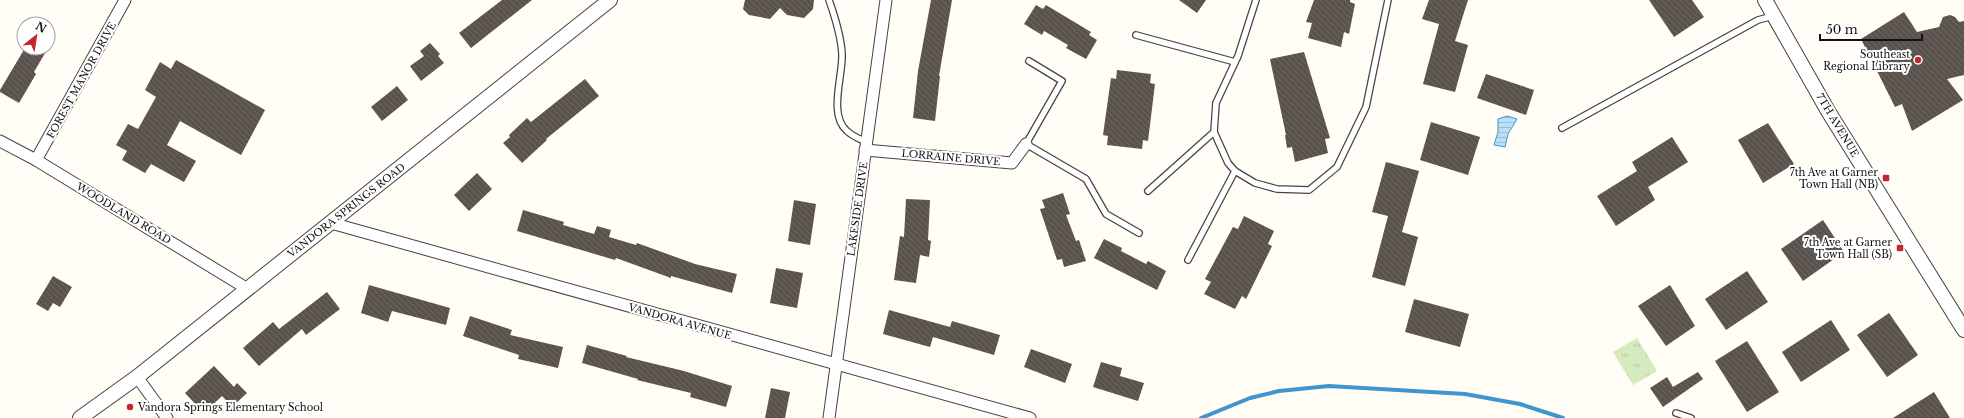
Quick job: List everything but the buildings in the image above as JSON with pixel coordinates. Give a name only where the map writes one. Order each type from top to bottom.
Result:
[{"type":"street","name":"FOREST MANOR DRIVE","points":[[36,160],[125,0]]},
{"type":"street","name":"VANDORA SPRINGS ROAD","points":[[80,418],[137,377],[246,288],[331,223],[610,0]]},
{"type":"street","name":"LAKESIDE DRIVE","points":[[829,418],[886,0]]},
{"type":"street","name":"7TH AVENUE","points":[[1765,0],[1828,111],[1964,330]]},
{"type":"street","name":"WOODLAND ROAD","points":[[0,141],[36,160],[246,288]]},
{"type":"street","name":"LORRAINE DRIVE","points":[[866,146],[1012,163],[1026,144]]},
{"type":"street","name":"VANDORA AVENUE","points":[[331,223],[1030,418]]},
{"type":"street","points":[[137,377],[167,418]]},
{"type":"lane","points":[[829,0],[839,32],[842,55],[837,104],[840,120],[847,131],[866,146]]},
{"type":"lane","points":[[1256,0],[1235,62],[1216,103],[1214,132],[1228,163],[1235,171],[1255,183],[1277,189],[1309,190],[1337,167],[1366,107],[1388,0]]},
{"type":"lane","points":[[1562,128],[1758,20],[1774,16]]},
{"type":"lane","points":[[1136,35],[1235,62]]},
{"type":"lane","points":[[1029,61],[1062,81],[1026,144],[1086,179],[1106,214],[1140,233]]},
{"type":"lane","points":[[1148,190],[1214,132]]},
{"type":"lane","points":[[1188,260],[1235,171]]},
{"type":"lane","points":[[1676,413],[1691,418]]},
{"type":"green space","points":[[1637,338],[1657,371],[1633,385],[1613,352]]},
{"type":"water","points":[[1507,116],[1517,119],[1508,134],[1505,147],[1494,145],[1498,132],[1498,119]]},
{"type":"waterway","points":[[1201,418],[1250,398],[1279,391],[1329,386],[1465,394],[1520,404],[1563,418]]},
{"type":"place","name":"Southeast Regional Library","points":[[1918,60]]},
{"type":"place","name":"7th Ave at Garner Town Hall (NB)","points":[[1886,178]]},
{"type":"place","name":"7th Ave at Garner Town Hall (SB)","points":[[1900,248]]},
{"type":"place","name":"Vandora Springs Elementary School","points":[[130,407]]}]
